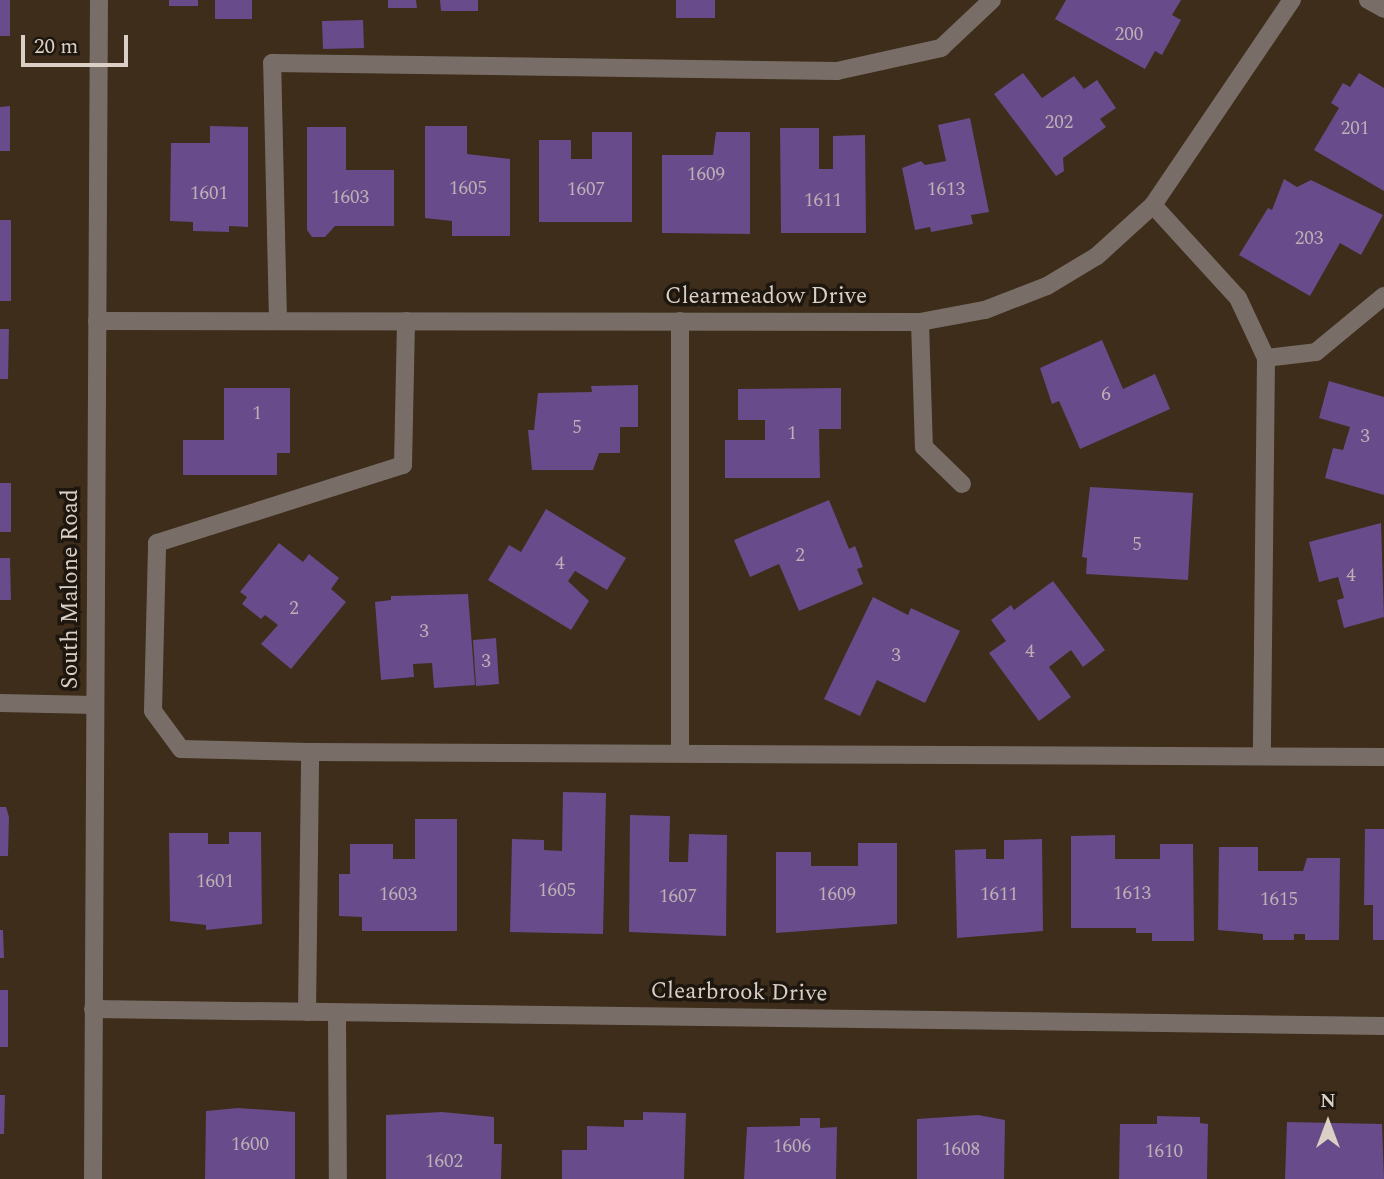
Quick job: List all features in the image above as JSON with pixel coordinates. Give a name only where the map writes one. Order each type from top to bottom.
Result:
[{"type":"street","name":"South Malone Road","points":[[93,1179],[99,0]]},
{"type":"street","points":[[278,321],[272,63],[837,71],[942,48],[992,0]]},
{"type":"street","name":"Clearmeadow Drive","points":[[97,321],[920,322],[985,310],[1047,286],[1097,256],[1153,205],[1292,0]]},
{"type":"street","points":[[1368,0],[1384,9]]},
{"type":"street","points":[[1153,205],[1238,298],[1266,358],[1262,756]]},
{"type":"street","points":[[1266,358],[1316,352],[1384,296]]},
{"type":"street","points":[[407,321],[403,465],[156,543],[153,711],[181,749],[310,752],[1384,757]]},
{"type":"street","points":[[680,321],[680,753]]},
{"type":"street","points":[[920,322],[925,447],[961,484]]},
{"type":"street","points":[[0,703],[95,705]]},
{"type":"street","points":[[307,1012],[310,752]]},
{"type":"street","name":"Clearbrook Drive","points":[[93,1009],[1384,1026]]},
{"type":"street","points":[[337,1013],[338,1179]]},
{"type":"building","points":[[0,0],[10,0],[10,36],[0,36]]},
{"type":"building","points":[[169,0],[198,0],[198,6],[169,6]]},
{"type":"building","points":[[215,0],[252,0],[252,19],[215,19]]},
{"type":"building","points":[[388,0],[416,0],[417,8],[388,8]]},
{"type":"building","points":[[440,0],[478,0],[478,11],[441,11]]},
{"type":"building","points":[[676,0],[715,0],[715,18],[676,18]]},
{"type":"building","points":[[1066,0],[1181,0],[1172,15],[1181,20],[1162,55],[1155,51],[1145,69],[1055,19]]},
{"type":"building","points":[[363,20],[364,48],[323,49],[322,21]]},
{"type":"building","points":[[1023,73],[1042,98],[1074,76],[1084,89],[1097,80],[1116,108],[1100,119],[1106,127],[1063,158],[1064,171],[1056,176],[994,94]]},
{"type":"building","points":[[1359,73],[1384,88],[1384,191],[1314,150],[1339,108],[1331,103],[1343,83],[1350,87]]},
{"type":"building","points":[[10,106],[10,151],[0,151],[0,107]]},
{"type":"building","points":[[970,118],[989,212],[971,215],[973,224],[931,232],[930,227],[915,230],[902,168],[921,161],[925,165],[946,161],[938,125]]},
{"type":"building","points":[[210,126],[248,127],[248,227],[229,226],[229,232],[193,231],[193,222],[170,221],[171,143],[210,143]]},
{"type":"building","points":[[425,126],[467,126],[467,154],[510,159],[510,236],[452,236],[452,221],[425,218]]},
{"type":"building","points":[[307,127],[346,127],[346,170],[394,170],[394,226],[335,226],[325,237],[312,237],[307,230]]},
{"type":"building","points":[[780,128],[819,128],[819,169],[833,169],[833,136],[865,135],[866,233],[781,233]]},
{"type":"building","points":[[592,132],[632,132],[632,222],[539,222],[539,140],[571,140],[571,159],[592,159]]},
{"type":"building","points":[[716,132],[750,132],[750,234],[662,233],[662,155],[713,155]]},
{"type":"building","points":[[1284,179],[1297,187],[1311,180],[1383,215],[1361,255],[1340,243],[1310,296],[1239,255],[1268,208],[1272,210]]},
{"type":"building","points":[[0,220],[11,220],[11,301],[0,301]]},
{"type":"building","points":[[0,329],[9,329],[8,379],[0,379]]},
{"type":"building","points":[[1102,340],[1123,389],[1155,374],[1170,409],[1080,449],[1059,401],[1052,404],[1040,368]]},
{"type":"building","points":[[1329,381],[1384,397],[1384,495],[1325,478],[1333,448],[1343,450],[1350,427],[1319,418]]},
{"type":"building","points":[[638,385],[638,427],[620,427],[620,453],[599,453],[593,470],[532,470],[528,430],[534,430],[538,393],[592,392],[591,386]]},
{"type":"building","points":[[224,388],[290,388],[290,453],[277,453],[277,475],[183,475],[183,440],[224,440]]},
{"type":"building","points":[[841,388],[841,429],[819,429],[820,478],[725,478],[725,440],[765,440],[765,420],[738,420],[738,389]]},
{"type":"building","points":[[0,483],[11,483],[11,532],[0,532]]},
{"type":"building","points":[[1090,487],[1193,493],[1188,580],[1086,574],[1087,558],[1082,557]]},
{"type":"building","points":[[829,500],[849,549],[855,546],[863,567],[857,569],[863,584],[799,611],[779,564],[750,577],[734,540]]},
{"type":"building","points":[[546,509],[626,558],[607,590],[575,571],[568,581],[589,601],[571,630],[488,580],[509,545],[521,552]]},
{"type":"building","points":[[1381,523],[1384,617],[1344,628],[1337,600],[1344,598],[1338,577],[1319,582],[1309,542]]},
{"type":"building","points":[[279,543],[303,562],[309,554],[339,578],[331,589],[346,602],[291,669],[261,644],[278,625],[265,615],[261,619],[242,604],[247,597],[240,592]]},
{"type":"building","points":[[0,558],[10,558],[11,600],[0,600]]},
{"type":"building","points":[[1053,581],[1105,650],[1083,667],[1071,650],[1049,667],[1071,697],[1039,721],[989,653],[1006,641],[991,620],[1011,605],[1014,610]]},
{"type":"building","points":[[468,594],[475,685],[434,688],[432,663],[413,664],[414,677],[381,680],[375,602],[391,600],[391,596]]},
{"type":"building","points":[[873,597],[908,615],[911,608],[960,631],[925,703],[877,680],[860,716],[824,699]]},
{"type":"building","points":[[496,638],[499,684],[476,686],[473,640]]},
{"type":"building","points":[[563,792],[606,793],[603,934],[510,932],[512,839],[544,840],[544,850],[562,851]]},
{"type":"building","points":[[0,807],[6,807],[9,817],[8,856],[0,856]]},
{"type":"building","points":[[630,815],[670,816],[669,862],[688,862],[689,834],[727,835],[726,936],[629,932]]},
{"type":"building","points":[[415,819],[457,819],[457,931],[362,931],[362,917],[339,916],[339,874],[350,874],[350,844],[393,844],[393,859],[415,859]]},
{"type":"building","points":[[1365,829],[1384,829],[1384,940],[1373,940],[1373,905],[1364,905]]},
{"type":"building","points":[[229,832],[261,832],[262,924],[206,930],[206,925],[170,921],[169,833],[208,833],[208,844],[229,844]]},
{"type":"building","points":[[1115,835],[1115,859],[1160,859],[1160,844],[1193,844],[1194,941],[1152,941],[1152,933],[1136,933],[1136,928],[1071,928],[1071,836]]},
{"type":"building","points":[[1042,839],[1043,931],[957,938],[955,850],[986,849],[986,859],[1004,859],[1004,840]]},
{"type":"building","points":[[858,843],[897,843],[897,924],[776,933],[776,852],[811,852],[811,866],[858,866]]},
{"type":"building","points":[[1219,847],[1258,847],[1258,871],[1303,871],[1307,858],[1340,858],[1339,940],[1305,940],[1305,934],[1294,934],[1294,940],[1263,940],[1263,934],[1218,930]]},
{"type":"building","points":[[0,930],[3,930],[4,958],[0,958]]},
{"type":"building","points":[[0,990],[8,990],[8,1047],[0,1047]]},
{"type":"building","points":[[0,1095],[5,1095],[4,1134],[0,1134]]},
{"type":"building","points":[[238,1108],[295,1112],[295,1179],[205,1179],[206,1111]]},
{"type":"building","points":[[442,1112],[494,1117],[494,1144],[502,1144],[501,1179],[386,1179],[386,1115]]},
{"type":"building","points":[[643,1112],[686,1113],[684,1179],[562,1179],[562,1150],[587,1150],[587,1126],[624,1127],[624,1120],[643,1120]]},
{"type":"building","points":[[978,1115],[1005,1120],[1004,1179],[917,1179],[917,1119]]},
{"type":"building","points":[[1157,1116],[1200,1117],[1200,1123],[1208,1124],[1207,1179],[1119,1179],[1120,1124],[1157,1124]]},
{"type":"building","points":[[800,1118],[820,1118],[820,1128],[837,1127],[836,1179],[744,1179],[747,1127],[800,1126]]},
{"type":"building","points":[[1287,1122],[1382,1124],[1384,1179],[1285,1179]]}]
